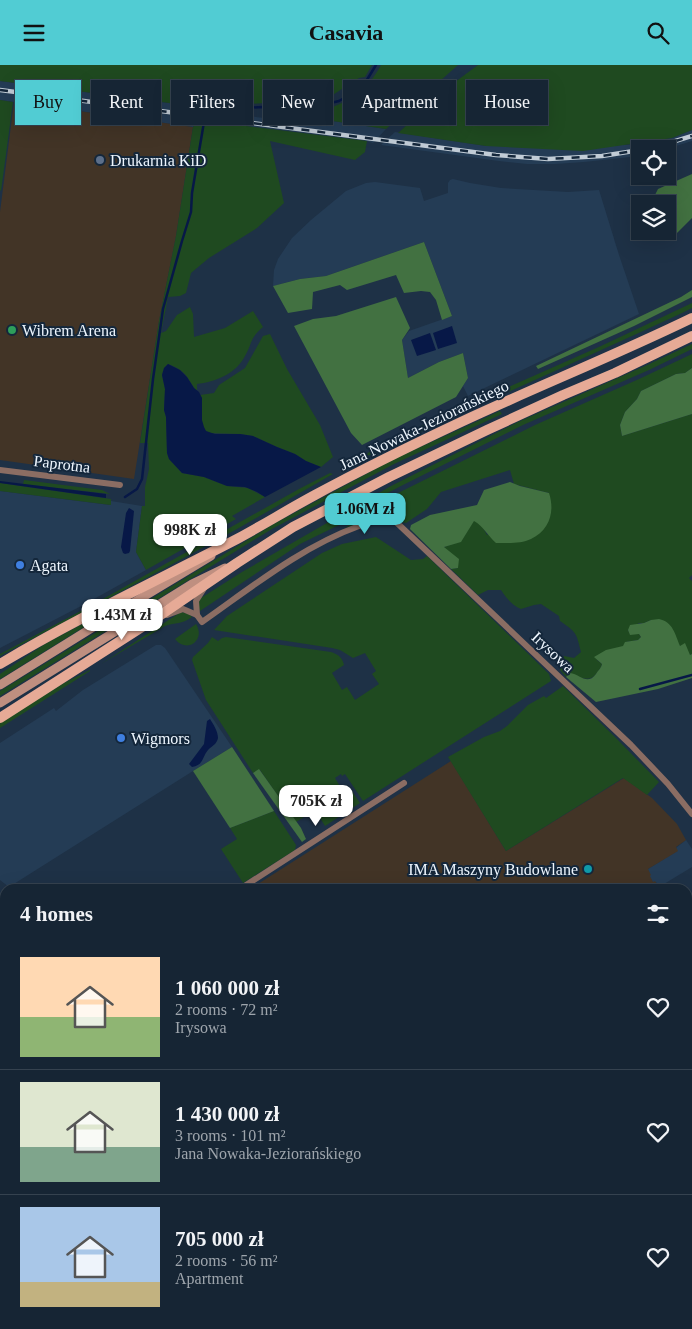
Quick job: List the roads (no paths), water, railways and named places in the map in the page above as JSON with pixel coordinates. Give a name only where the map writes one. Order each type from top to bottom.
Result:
[{"type":"main road","name":"Jana Nowaka-Jeziorańskiego","points":[[239,538],[303,501],[397,452],[692,318]]},
{"type":"main road","name":"Jana Nowaka-Jeziorańskiego","points":[[236,564],[294,527],[381,481],[487,429],[580,387],[623,370],[692,337]]},
{"type":"main road","points":[[0,664],[144,586],[239,538]]},
{"type":"main road","points":[[0,718],[156,618],[236,564]]},
{"type":"street","name":"Paprotna","points":[[0,470],[120,485]]},
{"type":"street","name":"Irysowa","points":[[197,615],[202,622],[287,563],[319,544],[352,528],[388,517],[396,522],[631,745],[668,783],[692,814]]},
{"type":"street","name":"Jana Nowaka-Jeziorańskiego","points":[[0,685],[198,565],[239,538]]},
{"type":"street","name":"Jana Nowaka-Jeziorańskiego","points":[[0,703],[192,584],[236,564]]},
{"type":"street","points":[[156,618],[183,609],[197,615],[196,601],[208,583]]},
{"type":"street","points":[[248,884],[404,783]]},
{"type":"water","points":[[452,326],[457,343],[438,349],[433,333]]},
{"type":"water","points":[[430,333],[436,350],[417,356],[411,340]]},
{"type":"water","points":[[168,364],[180,370],[199,392],[202,398],[202,420],[206,431],[215,434],[253,436],[321,467],[265,497],[245,487],[227,486],[204,477],[182,473],[169,459],[167,453],[166,417],[164,410],[165,389],[162,375],[164,368]]},
{"type":"water","points":[[0,481],[106,494],[106,498],[0,483]]},
{"type":"water","points":[[129,508],[134,511],[130,551],[125,554],[121,547],[126,513]]},
{"type":"water","points":[[210,719],[218,738],[208,750],[201,763],[192,767],[189,764],[204,744],[207,721]]},
{"type":"waterway","points":[[253,108],[263,107],[291,114],[304,113],[322,105],[339,101],[358,90],[365,83],[376,65]]},
{"type":"waterway","points":[[125,497],[137,489],[142,479],[163,309],[191,212],[192,193],[203,125]]},
{"type":"waterway","points":[[640,689],[692,675]]},
{"type":"railway","points":[[0,90],[496,155],[548,159],[602,156],[631,151]]},
{"type":"railway","points":[[676,141],[692,136]]},
{"type":"place","name":"Drukarnia KiD","points":[[100,160]]},
{"type":"place","name":"Wibrem Arena","points":[[12,330]]},
{"type":"place","name":"Agata","points":[[20,565]]},
{"type":"place","name":"Wigmors","points":[[121,738]]},
{"type":"place","name":"IMA Maszyny Budowlane","points":[[588,869]]}]
